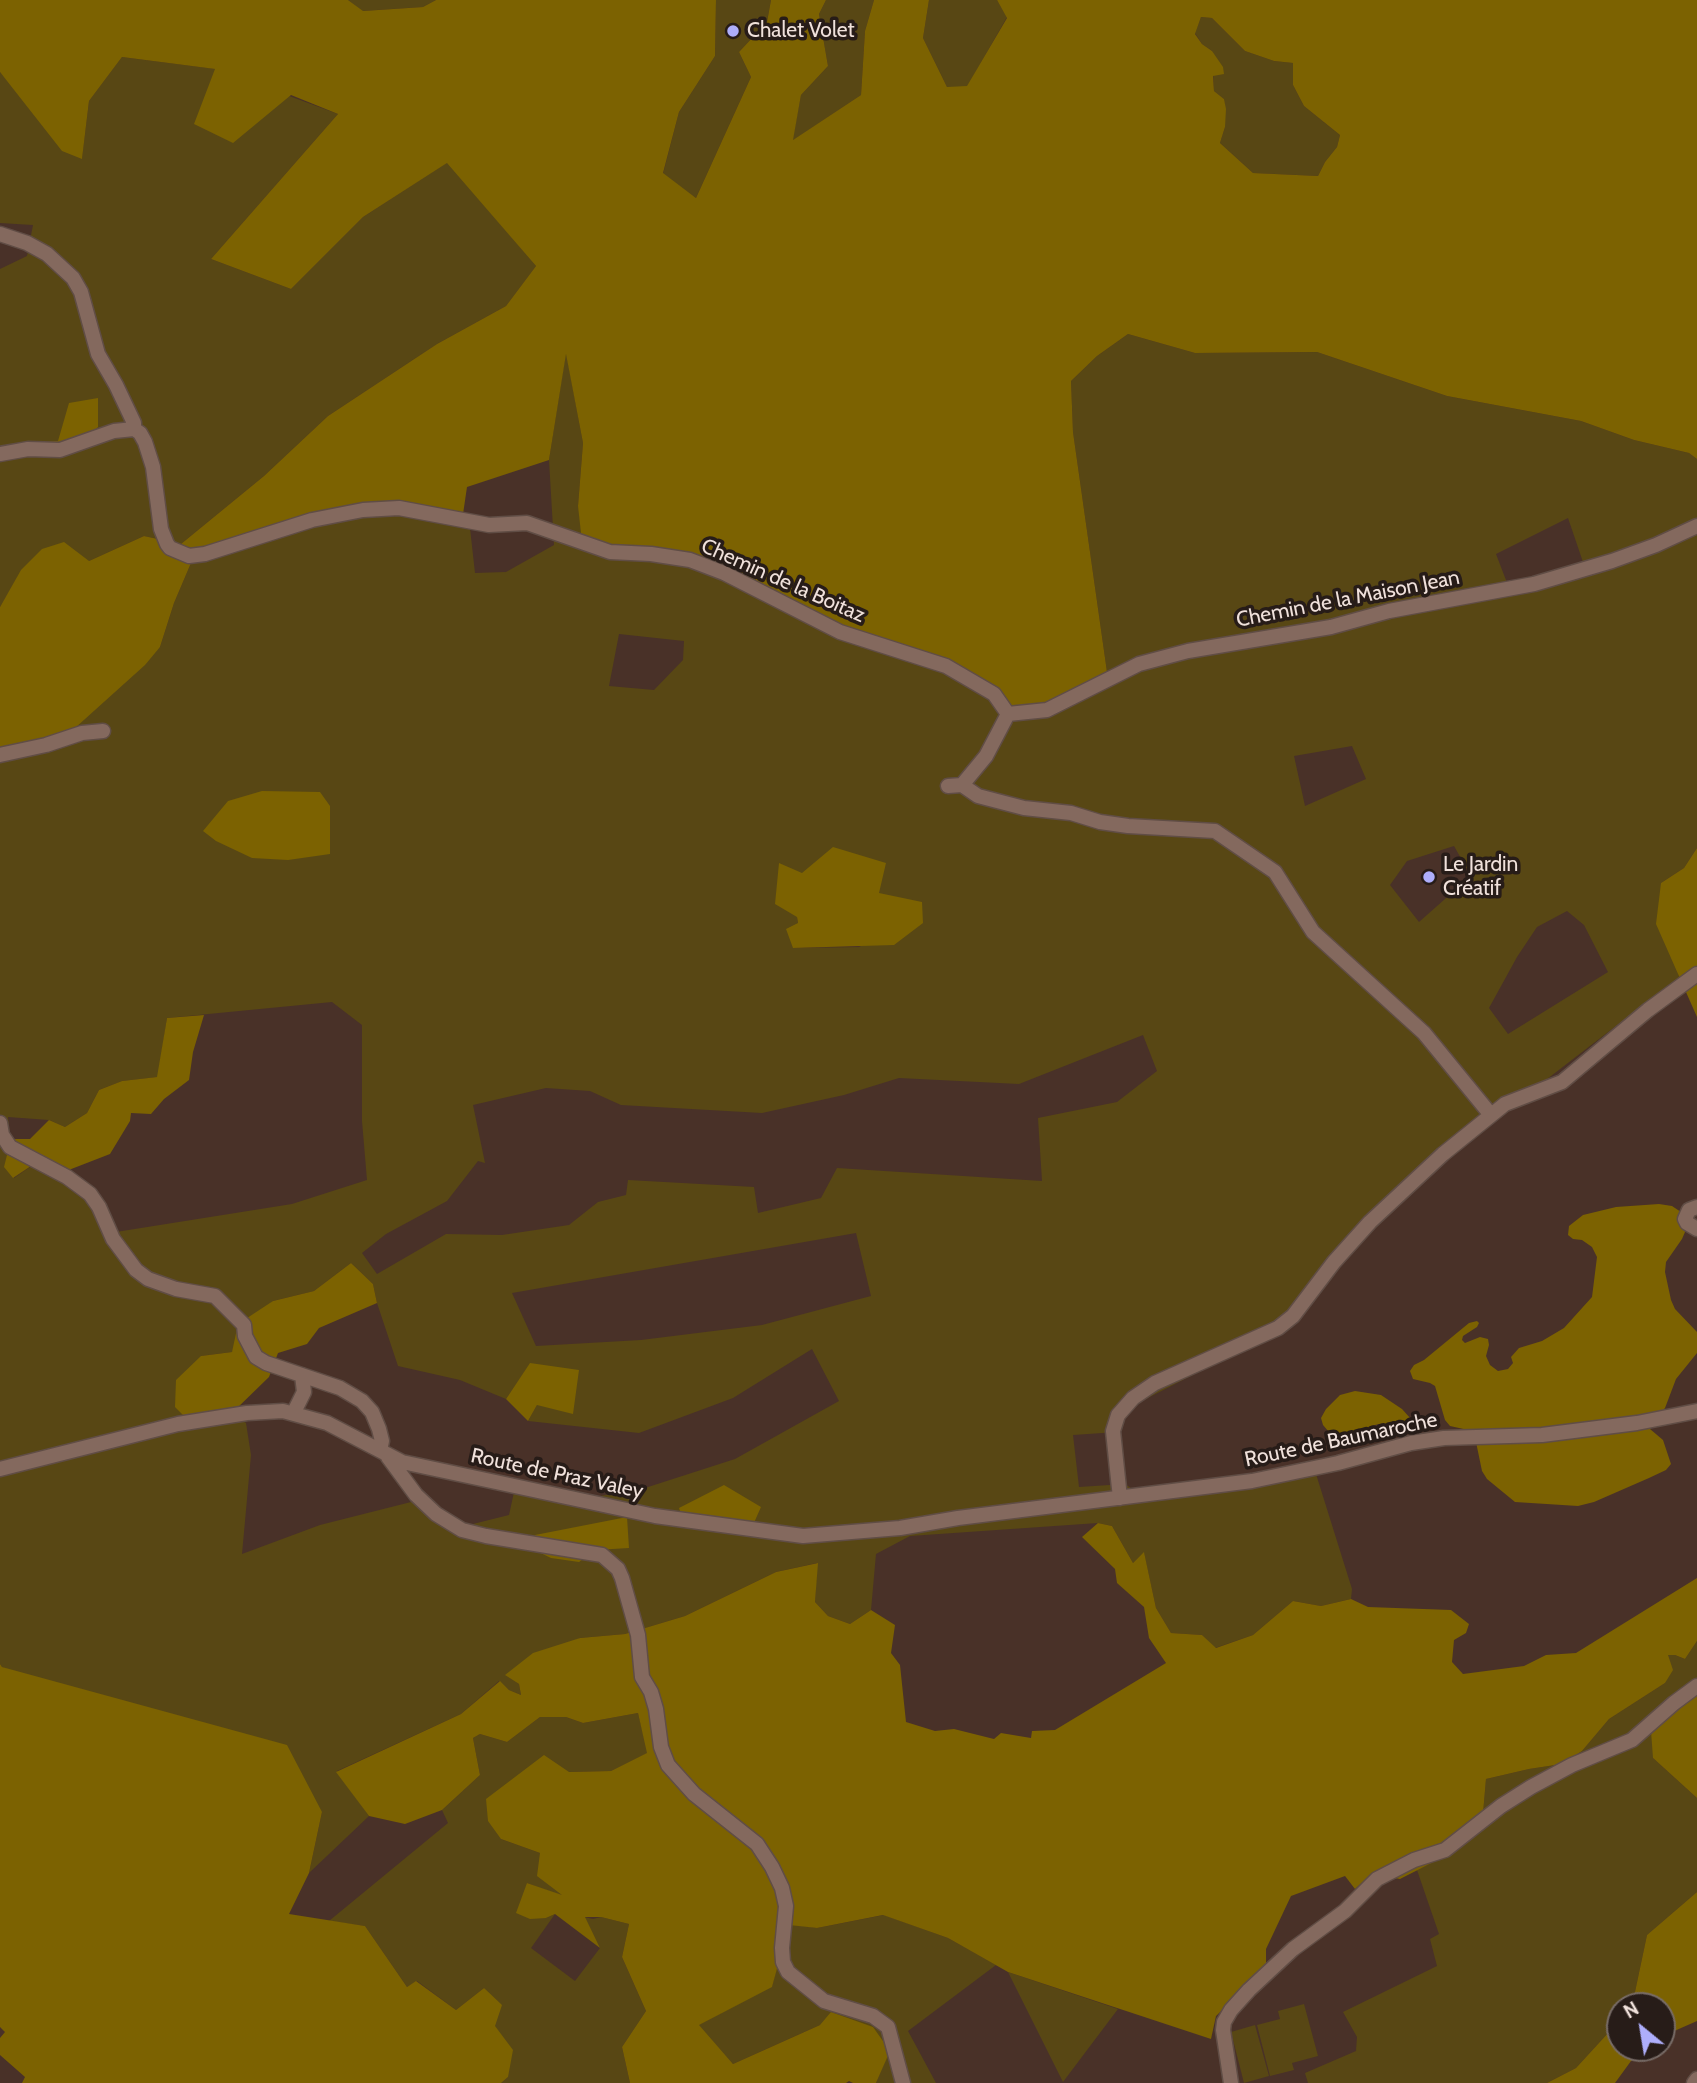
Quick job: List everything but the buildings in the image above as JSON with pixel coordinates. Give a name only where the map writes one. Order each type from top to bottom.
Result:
[{"type":"street","points":[[0,234],[27,243],[47,254],[74,278],[81,292],[98,354],[134,423],[134,429],[114,431],[60,450],[29,449],[0,454]]},
{"type":"street","name":"Chemin de la Boitaz","points":[[134,429],[145,442],[153,467],[161,529],[170,548],[180,554],[205,554],[312,520],[363,510],[399,508],[489,525],[527,523],[610,552],[690,560],[724,573],[841,632],[946,666],[993,694],[1008,714]]},
{"type":"street","name":"Chemin de la Maison Jean","points":[[1008,714],[1047,710],[1151,660],[1188,651],[1331,627],[1389,611],[1534,584],[1623,557],[1697,526]]},
{"type":"street","points":[[1008,714],[986,756],[955,786],[978,796],[1024,808],[1071,813],[1100,822],[1215,831],[1275,872],[1313,932],[1424,1032],[1491,1115]]},
{"type":"street","points":[[0,755],[46,745],[82,733],[103,731]]},
{"type":"street","points":[[1120,1498],[1113,1431],[1118,1415],[1133,1398],[1155,1383],[1278,1328],[1293,1316],[1334,1262],[1370,1222],[1443,1154],[1505,1104],[1562,1082],[1648,1010],[1697,974]]},
{"type":"street","points":[[0,1123],[2,1135],[10,1147],[67,1177],[90,1194],[113,1238],[136,1270],[148,1279],[176,1289],[215,1296],[244,1325],[245,1336],[256,1357],[266,1363],[340,1388],[362,1401],[372,1412],[379,1429],[383,1451],[416,1495],[436,1514],[462,1530],[486,1536],[602,1555],[618,1569],[638,1635],[642,1677],[651,1692],[661,1747],[668,1765],[694,1794],[757,1844],[772,1867],[782,1888],[786,1906],[782,1948],[783,1962],[788,1972],[824,2001],[873,2016],[888,2027],[903,2083]]},
{"type":"street","points":[[1697,1207],[1689,1210],[1685,1219],[1686,1223],[1697,1229]]},
{"type":"street","points":[[294,1412],[304,1392],[302,1375]]},
{"type":"street","name":"Route de Baumaroche","points":[[1120,1498],[1252,1481],[1338,1463],[1411,1443],[1444,1438],[1542,1435],[1637,1423],[1697,1411]]},
{"type":"street","name":"Route de Praz Valey","points":[[0,1469],[178,1424],[247,1413],[294,1412],[327,1423],[401,1462],[655,1516],[803,1536],[900,1528],[1120,1498]]},
{"type":"street","points":[[1231,2083],[1224,2022],[1249,1990],[1293,1949],[1345,1911],[1377,1879],[1414,1860],[1445,1850],[1531,1787],[1572,1765],[1632,1740],[1697,1686]]},
{"type":"shaded area","points":[[0,0],[348,0],[363,11],[423,7],[436,0],[716,0],[715,56],[679,112],[663,173],[696,198],[751,77],[739,52],[767,22],[771,0],[826,0],[819,14],[828,66],[801,95],[793,140],[861,95],[865,31],[874,0],[929,0],[923,38],[947,87],[967,86],[1007,18],[997,0],[1697,0],[1697,459],[1689,453],[1634,440],[1581,421],[1447,396],[1317,352],[1195,353],[1128,334],[1097,356],[1071,381],[1073,432],[1108,679],[1047,710],[1008,714],[975,681],[840,632],[724,573],[582,542],[578,506],[583,443],[566,354],[549,460],[467,487],[462,521],[363,510],[194,556],[174,603],[160,647],[145,665],[65,737],[0,756],[0,607],[21,570],[42,549],[64,542],[89,561],[144,536],[181,544],[264,476],[328,416],[437,344],[506,306],[536,266],[447,163],[363,217],[291,289],[211,259],[338,114],[291,95],[233,143],[194,124],[215,69],[122,57],[89,101],[82,159],[62,151],[0,72]],"holes":[[[1201,17],[1212,18],[1245,51],[1274,61],[1293,63],[1293,85],[1304,106],[1340,135],[1337,147],[1318,176],[1253,173],[1220,143],[1225,127],[1226,109],[1224,99],[1214,91],[1213,76],[1224,74],[1223,67],[1195,34]]]},
{"type":"shaded area","points":[[348,0],[436,0],[423,7],[362,11]]},
{"type":"shaded area","points":[[716,0],[771,0],[767,22],[739,52],[751,77],[696,198],[663,174],[679,112],[715,56]]},
{"type":"shaded area","points":[[826,0],[874,0],[865,31],[861,95],[792,141],[801,95],[828,66],[819,14]]},
{"type":"shaded area","points":[[929,0],[997,0],[1007,17],[967,87],[947,87],[923,38]]},
{"type":"shaded area","points":[[1201,17],[1212,18],[1245,51],[1274,61],[1293,63],[1293,85],[1304,106],[1340,135],[1337,147],[1318,176],[1253,173],[1220,143],[1225,127],[1224,99],[1214,91],[1212,51],[1202,44],[1195,33]]},
{"type":"shaded area","points":[[122,57],[216,69],[338,114],[211,259],[291,289],[363,217],[448,162],[536,266],[506,306],[437,344],[328,416],[264,476],[181,544],[144,536],[89,561],[22,570],[0,607],[0,269],[27,256],[33,225],[0,223],[0,72],[82,158],[89,101]]},
{"type":"shaded area","points":[[1128,334],[1195,353],[1317,352],[1447,396],[1581,421],[1634,440],[1689,453],[1697,459],[1697,848],[1684,868],[1661,883],[1680,981],[1651,999],[1490,1123],[1408,1191],[1338,1265],[1312,1301],[1218,1362],[1126,1411],[1117,1432],[1073,1435],[1079,1487],[1125,1484],[1134,1490],[1316,1474],[1352,1589],[1351,1599],[1321,1606],[1293,1601],[1253,1635],[1215,1648],[1202,1635],[1171,1633],[1156,1608],[1144,1553],[1133,1563],[1112,1526],[1098,1523],[910,1536],[876,1554],[871,1610],[850,1624],[828,1616],[815,1602],[817,1563],[776,1572],[685,1616],[625,1634],[580,1638],[506,1675],[519,1684],[521,1695],[509,1690],[499,1681],[461,1714],[337,1771],[369,1816],[309,1873],[322,1812],[0,1664],[0,756],[160,647],[174,603],[194,556],[283,527],[399,508],[470,528],[475,573],[506,572],[554,545],[549,460],[566,351],[583,443],[578,506],[651,554],[1108,679],[1073,432],[1071,381],[1097,356]],"holes":[[[1568,518],[1584,565],[1509,588],[1496,554]],[[619,634],[684,641],[683,660],[654,690],[609,686]],[[1352,746],[1366,779],[1305,806],[1294,756]],[[1454,846],[1471,876],[1419,922],[1390,885],[1407,861]],[[1567,911],[1584,925],[1608,972],[1508,1034],[1489,1008],[1537,927]],[[797,917],[861,947],[794,948]],[[332,1002],[362,1025],[362,1121],[367,1180],[292,1204],[116,1232],[61,1173],[40,1160],[14,1178],[8,1117],[49,1120],[65,1127],[87,1113],[99,1090],[122,1081],[158,1077],[167,1018]],[[1143,1035],[1157,1071],[1117,1102],[1038,1118],[1042,1181],[837,1168],[821,1198],[758,1213],[754,1187],[628,1180],[626,1195],[598,1202],[569,1225],[502,1235],[446,1234],[377,1274],[362,1253],[386,1234],[447,1201],[478,1161],[485,1163],[473,1105],[546,1088],[590,1091],[621,1105],[762,1113],[844,1095],[899,1078],[1019,1084]],[[856,1233],[871,1296],[762,1325],[641,1340],[536,1346],[512,1293]],[[351,1263],[373,1284],[398,1366],[460,1380],[506,1399],[530,1364],[537,1405],[528,1421],[639,1433],[733,1398],[812,1349],[839,1401],[735,1459],[645,1488],[589,1498],[516,1483],[509,1515],[465,1526],[415,1501],[320,1525],[242,1554],[251,1455],[246,1423],[232,1413],[201,1356],[232,1352],[273,1301],[314,1291]]]},
{"type":"shaded area","points":[[98,398],[98,427],[86,439],[40,448],[40,442],[58,441],[69,403]]},
{"type":"shaded area","points":[[262,791],[320,792],[330,806],[330,854],[288,860],[252,858],[216,841],[203,831],[228,801]]},
{"type":"shaded area","points":[[833,847],[886,863],[879,893],[922,902],[923,923],[894,945],[793,948],[786,929],[798,923],[797,917],[775,904],[779,863],[802,873]]},
{"type":"shaded area","points":[[1697,848],[1697,1017],[1656,924],[1661,883],[1684,868]]},
{"type":"shaded area","points":[[204,1015],[193,1052],[189,1080],[164,1099],[151,1114],[131,1113],[130,1121],[110,1154],[61,1173],[40,1160],[13,1178],[4,1167],[11,1139],[30,1139],[49,1120],[65,1127],[87,1113],[99,1090],[122,1081],[157,1077],[167,1018]]},
{"type":"shaded area","points":[[1659,1204],[1672,1206],[1681,1212],[1685,1232],[1666,1262],[1665,1272],[1675,1309],[1697,1332],[1697,1353],[1676,1379],[1665,1408],[1650,1426],[1663,1440],[1671,1464],[1666,1470],[1649,1478],[1594,1502],[1578,1506],[1515,1502],[1487,1479],[1482,1471],[1476,1442],[1468,1430],[1450,1426],[1445,1420],[1435,1386],[1413,1379],[1410,1371],[1414,1365],[1469,1323],[1477,1321],[1477,1327],[1463,1336],[1462,1340],[1465,1343],[1480,1337],[1488,1339],[1486,1356],[1490,1365],[1498,1371],[1508,1369],[1513,1363],[1511,1357],[1519,1348],[1542,1341],[1564,1328],[1592,1297],[1597,1257],[1592,1247],[1568,1235],[1569,1226],[1583,1215],[1616,1207]]},
{"type":"shaded area","points":[[351,1263],[373,1284],[377,1303],[319,1328],[307,1344],[278,1353],[269,1377],[232,1413],[188,1420],[175,1407],[176,1380],[201,1356],[232,1352],[238,1324],[273,1301],[314,1291]]},
{"type":"shaded area","points":[[530,1363],[579,1370],[573,1414],[537,1405],[528,1421],[506,1399]]},
{"type":"shaded area","points":[[1355,1391],[1381,1395],[1402,1409],[1411,1419],[1411,1426],[1404,1430],[1379,1424],[1371,1426],[1363,1440],[1355,1445],[1345,1445],[1334,1438],[1323,1425],[1321,1418],[1340,1395]]},
{"type":"shaded area","points":[[724,1485],[761,1507],[753,1525],[682,1517],[679,1508]]},
{"type":"shaded area","points":[[627,1517],[629,1548],[596,1550],[579,1562],[551,1558],[528,1547],[535,1535]]},
{"type":"shaded area","points":[[1098,1523],[1112,1526],[1133,1563],[1144,1552],[1156,1608],[1171,1633],[1202,1635],[1216,1648],[1253,1635],[1293,1601],[1321,1606],[1351,1599],[1368,1607],[1451,1610],[1469,1624],[1466,1633],[1454,1640],[1452,1662],[1463,1674],[1524,1666],[1546,1655],[1576,1653],[1697,1578],[1697,1641],[1685,1659],[1668,1655],[1673,1670],[1665,1683],[1609,1719],[1582,1751],[1562,1764],[1486,1779],[1482,1825],[1461,1848],[1400,1879],[1372,1874],[1355,1889],[1345,1876],[1291,1896],[1266,1949],[1266,1968],[1216,2016],[1211,2039],[1008,1972],[948,1938],[883,1915],[817,1928],[789,1925],[772,1987],[699,2025],[733,2064],[820,2025],[831,2012],[873,2027],[890,2051],[876,2083],[630,2083],[622,2047],[646,2011],[622,1957],[629,1924],[601,1917],[585,1917],[600,1948],[555,1914],[546,1918],[530,1919],[516,1913],[527,1883],[562,1895],[537,1876],[540,1853],[501,1839],[488,1821],[486,1799],[544,1755],[569,1772],[611,1771],[647,1753],[638,1713],[583,1723],[566,1717],[540,1717],[507,1742],[480,1734],[473,1738],[480,1775],[442,1810],[405,1824],[369,1816],[336,1772],[461,1714],[500,1681],[509,1690],[521,1695],[519,1684],[505,1675],[533,1653],[580,1638],[625,1634],[685,1616],[776,1572],[818,1563],[815,1602],[828,1616],[850,1624],[871,1610],[895,1625],[891,1653],[900,1665],[906,1722],[935,1731],[954,1729],[994,1739],[1001,1733],[1031,1738],[1032,1731],[1055,1730],[1166,1663],[1149,1638],[1144,1607],[1117,1583],[1115,1569],[1082,1537]]},
{"type":"shaded area","points":[[1697,1641],[1697,1690],[1653,1758],[1697,1798],[1697,1892],[1647,1935],[1635,1992],[1606,1992],[1606,2035],[1576,2068],[1547,2083],[1308,2083],[1305,2073],[1356,2051],[1357,2037],[1343,2012],[1437,1966],[1430,1939],[1439,1934],[1417,1870],[1461,1848],[1482,1825],[1486,1779],[1562,1764],[1582,1751],[1609,1719],[1665,1683],[1668,1655],[1685,1659]]},
{"type":"shaded area","points":[[0,1664],[2,1667],[287,1745],[322,1812],[309,1873],[289,1914],[365,1926],[407,1987],[416,1981],[456,2010],[484,1988],[502,2005],[495,2026],[513,2050],[508,2077],[501,2083],[22,2083],[25,2077],[0,2055],[0,2038],[5,2032],[0,2027]]},
{"type":"shaded area","points":[[1697,1690],[1697,1798],[1653,1758],[1651,1731]]},
{"type":"shaded area","points":[[638,1713],[648,1753],[611,1771],[569,1772],[501,1839],[540,1853],[565,1897],[527,1883],[546,1918],[555,1914],[531,1948],[575,1981],[600,1948],[584,1917],[601,1917],[629,1924],[622,1957],[646,2011],[622,2047],[630,2083],[501,2083],[508,2077],[484,1988],[456,2010],[417,1981],[407,1987],[365,1926],[329,1921],[448,1823],[442,1810],[480,1775],[473,1738],[480,1734],[507,1742],[540,1717],[566,1717],[583,1723]]},
{"type":"shaded area","points":[[1697,1892],[1697,2021],[1676,2030],[1676,1992],[1635,1992],[1647,1935]]},
{"type":"shaded area","points":[[884,1915],[948,1938],[996,1965],[908,2031],[936,2083],[876,2083],[889,2051],[820,2025],[733,2064],[698,2025],[772,1986],[789,1924],[817,1928]]},
{"type":"shaded area","points":[[1008,1972],[1118,2009],[1063,2082]]},
{"type":"shaded area","points":[[1304,2004],[1318,2056],[1292,2063],[1294,2070],[1270,2076],[1257,2025],[1280,2019],[1278,2011]]},
{"type":"shaded area","points":[[1255,2025],[1269,2076],[1244,2083],[1231,2032]]},
{"type":"shaded area","points":[[1606,2035],[1606,2062],[1630,2062],[1615,2083],[1547,2083],[1576,2068]]},
{"type":"place","name":"Chalet Volet","points":[[733,31]]},
{"type":"place","name":"Le Jardin Créatif","points":[[1429,877]]}]
